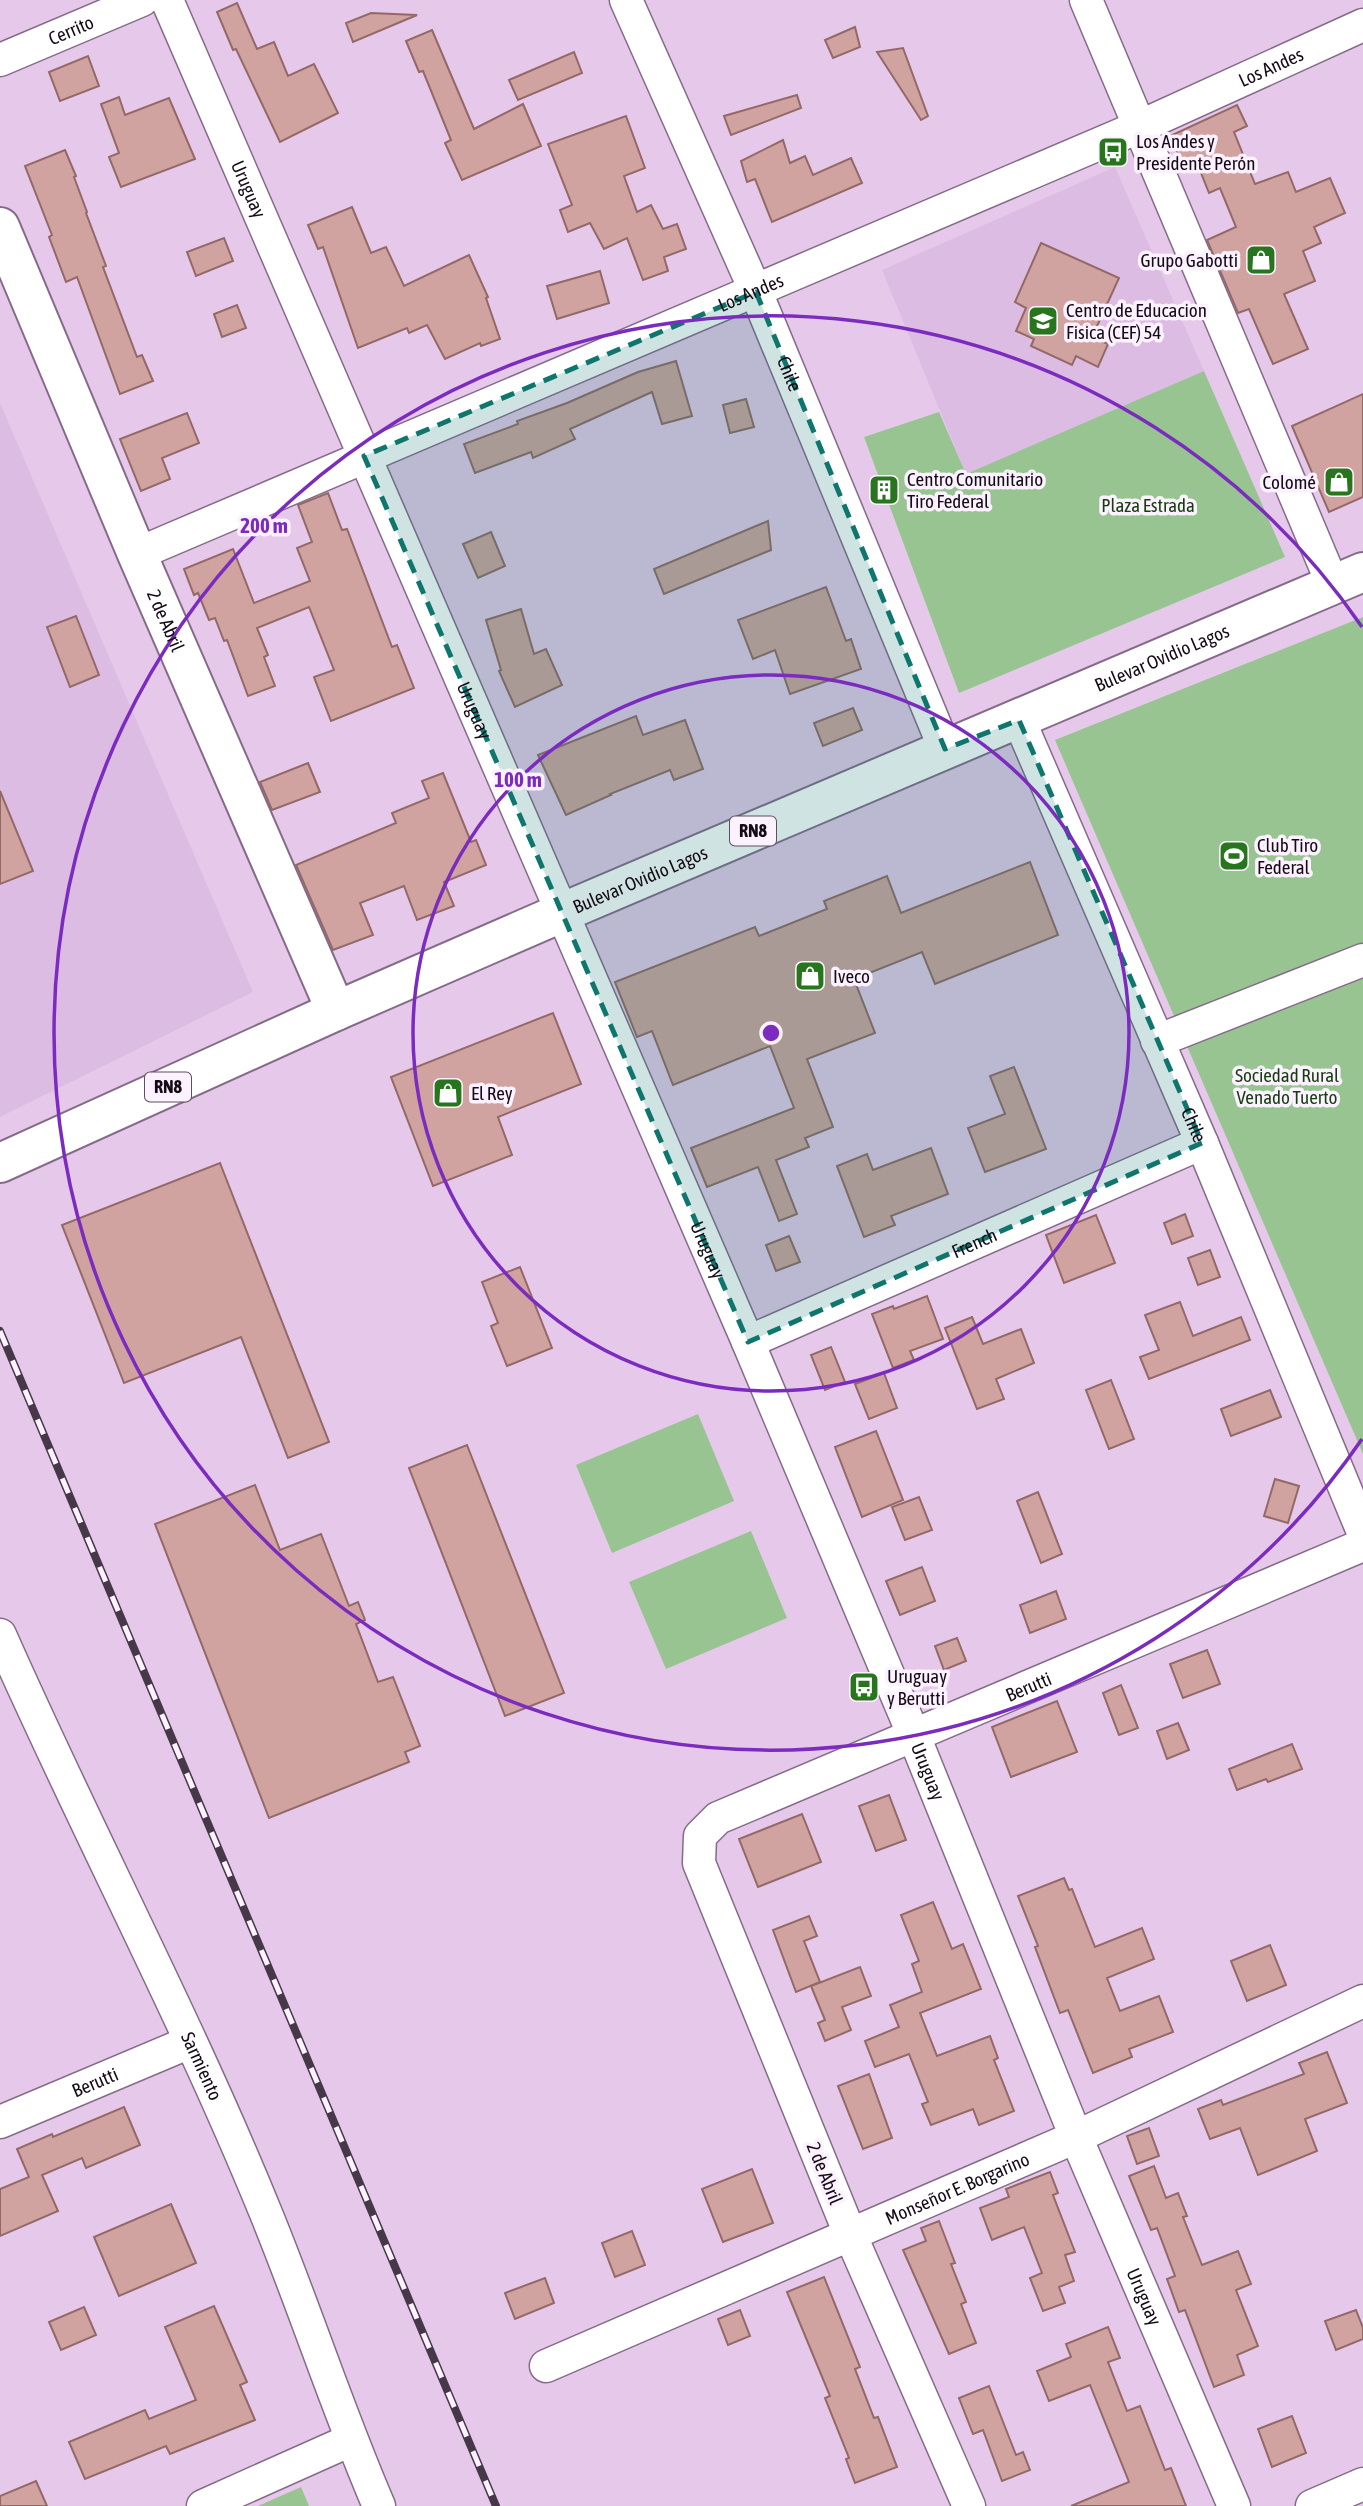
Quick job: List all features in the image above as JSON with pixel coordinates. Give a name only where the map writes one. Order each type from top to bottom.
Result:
[{"type":"main road","name":"2 de Abril","points":[[0,227],[137,554],[336,1012]]},
{"type":"main road","name":"Bulevar Ovidio Lagos","points":[[0,1163],[561,913],[1348,579]]},
{"type":"street","name":"Cerrito","points":[[0,60],[142,0]]},
{"type":"street","name":"Uruguay","points":[[167,0],[748,1342],[914,1736],[1076,2137],[1234,2506]]},
{"type":"street","name":"Chile","points":[[626,0],[756,292],[945,750]]},
{"type":"street","points":[[1086,0],[1348,579]]},
{"type":"street","name":"Los Andes","points":[[137,554],[1141,126],[1363,25]]},
{"type":"street","name":"Chile","points":[[1019,720],[1202,1143],[1363,1532]]},
{"type":"street","points":[[1157,1041],[1363,960]]},
{"type":"street","name":"French","points":[[748,1342],[1202,1143]]},
{"type":"street","name":"Berutti","points":[[700,1836],[718,1818],[1363,1545]]},
{"type":"street","name":"Sarmiento","points":[[2,1646],[190,2042],[265,2211],[351,2440],[379,2506]]},
{"type":"street","name":"2 de Abril","points":[[700,1836],[699,1863],[850,2235],[969,2506]]},
{"type":"street","name":"Monseñor E. Borgarino","points":[[546,2366],[1076,2137],[1363,2001]]},
{"type":"street","name":"Berutti","points":[[0,2122],[190,2042]]},
{"type":"street","points":[[203,2506],[351,2440]]},
{"type":"street","points":[[1312,2506],[1363,2484]]},
{"type":"highlighted area","points":[[756,292],[945,749],[1019,720],[1202,1143],[748,1342],[364,456]]},
{"type":"shaded area","name":"Centro de Educacion Fisica (CEF) 54","points":[[1115,167],[1204,371],[966,474],[882,270]]},
{"type":"shaded area","points":[[0,403],[253,992],[0,1117]]},
{"type":"green space","name":"Plaza Estrada","points":[[1204,371],[1285,557],[959,693],[864,437],[939,412],[966,474]]},
{"type":"green space","name":"Club Tiro Federal","points":[[1363,617],[1363,1454],[1055,740]]},
{"type":"green space","points":[[698,1414],[734,1501],[612,1553],[576,1465]]},
{"type":"green space","points":[[751,1531],[787,1618],[666,1669],[629,1582]]},
{"type":"green space","points":[[301,2487],[309,2506],[258,2506]]},
{"type":"building","points":[[237,3],[257,49],[274,42],[288,76],[314,64],[338,113],[280,142],[236,49],[233,50],[217,12]]},
{"type":"building","points":[[371,13],[417,15],[353,42],[346,23]]},
{"type":"building","points":[[855,27],[860,47],[833,58],[825,40]]},
{"type":"building","points":[[432,30],[474,129],[523,104],[541,146],[462,180],[445,143],[451,140],[423,71],[419,72],[406,41]]},
{"type":"building","points":[[903,48],[928,116],[921,120],[877,52]]},
{"type":"building","points":[[574,52],[582,73],[518,100],[509,80]]},
{"type":"building","points":[[88,56],[99,86],[60,101],[49,72]]},
{"type":"building","points":[[797,95],[801,108],[731,135],[724,116]]},
{"type":"building","points":[[119,97],[125,115],[169,98],[195,159],[121,187],[109,157],[119,153],[101,104]]},
{"type":"building","points":[[1237,105],[1247,126],[1234,132],[1255,184],[1288,172],[1296,192],[1330,178],[1345,213],[1314,227],[1321,243],[1303,251],[1315,281],[1284,294],[1308,349],[1273,364],[1249,309],[1238,313],[1207,240],[1236,227],[1220,188],[1209,193],[1197,163],[1185,169],[1170,136]]},
{"type":"building","points":[[626,116],[645,168],[624,176],[637,212],[651,205],[663,229],[677,224],[686,249],[664,257],[668,271],[643,280],[627,238],[604,249],[590,223],[568,232],[560,210],[572,205],[548,144]]},
{"type":"building","points":[[783,140],[790,163],[805,156],[813,175],[851,158],[862,183],[772,222],[755,179],[747,182],[741,161]]},
{"type":"building","points":[[65,150],[106,266],[103,267],[137,357],[142,355],[153,381],[120,394],[77,277],[66,282],[49,237],[52,235],[25,166]]},
{"type":"building","points":[[352,207],[371,253],[386,247],[404,286],[469,255],[488,297],[486,298],[500,339],[481,346],[480,343],[445,359],[427,325],[409,333],[407,328],[358,348],[323,247],[318,249],[308,225]]},
{"type":"building","points":[[224,238],[233,261],[196,276],[187,252]]},
{"type":"building","points":[[1041,243],[1119,278],[1092,337],[1108,344],[1098,367],[1076,356],[1072,365],[1031,346],[1034,339],[1016,331],[1026,308],[1015,302]]},
{"type":"building","points":[[600,271],[609,303],[557,319],[547,286]]},
{"type":"building","points":[[237,305],[246,328],[222,337],[214,314]]},
{"type":"building","points":[[676,361],[692,416],[662,424],[652,392],[570,429],[575,439],[533,458],[531,452],[475,473],[464,444],[518,424],[517,421],[638,372]]},
{"type":"building","points":[[1363,394],[1363,497],[1329,512],[1292,426]]},
{"type":"building","points":[[746,399],[754,427],[730,433],[723,405]]},
{"type":"building","points":[[187,413],[199,443],[162,458],[170,479],[141,491],[120,439]]},
{"type":"building","points":[[328,493],[342,530],[347,529],[392,647],[397,645],[414,688],[331,721],[314,677],[334,670],[309,607],[257,628],[268,655],[264,657],[275,686],[248,696],[227,640],[224,641],[215,618],[209,620],[198,593],[194,595],[184,569],[233,549],[254,603],[310,581],[297,548],[312,542],[298,505]]},
{"type":"building","points":[[768,521],[771,550],[664,594],[654,569]]},
{"type":"building","points":[[491,532],[505,566],[478,578],[463,544]]},
{"type":"building","points":[[826,587],[846,641],[851,639],[861,669],[790,694],[775,650],[753,659],[738,620]]},
{"type":"building","points":[[521,609],[534,654],[546,649],[562,685],[515,707],[499,671],[501,670],[486,620]]},
{"type":"building","points":[[76,616],[99,675],[70,687],[47,627]]},
{"type":"building","points":[[853,708],[862,730],[823,746],[814,723]]},
{"type":"building","points":[[636,716],[643,735],[685,720],[703,769],[674,780],[670,770],[566,815],[538,755]]},
{"type":"building","points":[[308,763],[320,792],[272,810],[260,782]]},
{"type":"building","points":[[443,773],[471,842],[476,840],[486,865],[444,882],[454,906],[417,920],[404,886],[360,903],[373,935],[333,950],[296,865],[396,823],[392,813],[429,798],[422,781]]},
{"type":"building","points":[[0,791],[33,871],[0,884]]},
{"type":"building","points":[[1030,862],[1058,935],[935,984],[922,952],[854,979],[875,1033],[807,1059],[833,1127],[805,1138],[809,1147],[776,1160],[797,1214],[779,1221],[758,1167],[707,1187],[691,1148],[794,1108],[770,1046],[673,1085],[652,1031],[637,1037],[615,982],[755,927],[759,936],[827,909],[824,901],[887,876],[901,913]]},
{"type":"building","points":[[553,1013],[581,1084],[498,1117],[512,1155],[433,1186],[391,1077]]},
{"type":"building","points":[[1014,1067],[1046,1149],[985,1172],[968,1128],[1005,1114],[990,1076]]},
{"type":"building","points":[[931,1148],[948,1194],[891,1216],[895,1225],[864,1237],[837,1166],[867,1154],[873,1170]]},
{"type":"building","points":[[220,1163],[329,1442],[288,1458],[241,1337],[124,1383],[62,1225]]},
{"type":"building","points":[[1185,1214],[1193,1236],[1172,1244],[1164,1223]]},
{"type":"building","points":[[1096,1215],[1115,1263],[1064,1283],[1046,1235]]},
{"type":"building","points":[[789,1236],[800,1262],[776,1271],[766,1245]]},
{"type":"building","points":[[1210,1250],[1220,1277],[1198,1285],[1188,1258]]},
{"type":"building","points":[[520,1267],[552,1348],[507,1366],[491,1326],[498,1323],[482,1282]]},
{"type":"building","points":[[927,1296],[943,1339],[910,1351],[914,1360],[893,1368],[872,1314]]},
{"type":"building","points":[[1180,1302],[1193,1336],[1241,1317],[1250,1340],[1149,1379],[1140,1357],[1159,1350],[1145,1315]]},
{"type":"building","points":[[972,1317],[983,1344],[1021,1329],[1034,1363],[996,1379],[1004,1399],[977,1409],[945,1328]]},
{"type":"building","points":[[831,1347],[845,1382],[825,1390],[811,1355]]},
{"type":"building","points":[[884,1373],[897,1408],[869,1419],[855,1384]]},
{"type":"building","points":[[1111,1380],[1134,1439],[1109,1449],[1086,1390]]},
{"type":"building","points":[[1270,1390],[1281,1417],[1231,1436],[1221,1409]]},
{"type":"building","points":[[876,1431],[903,1500],[862,1517],[835,1447]]},
{"type":"building","points":[[467,1445],[564,1693],[505,1716],[409,1468]]},
{"type":"building","points":[[1275,1479],[1299,1486],[1288,1523],[1264,1516]]},
{"type":"building","points":[[255,1485],[280,1550],[321,1534],[349,1606],[358,1602],[365,1620],[356,1624],[378,1682],[393,1677],[420,1746],[405,1752],[409,1762],[269,1818],[155,1524]]},
{"type":"building","points":[[1038,1492],[1062,1554],[1041,1563],[1017,1501]]},
{"type":"building","points":[[919,1497],[932,1530],[905,1540],[892,1507]]},
{"type":"building","points":[[922,1567],[935,1601],[900,1615],[886,1581]]},
{"type":"building","points":[[1056,1591],[1066,1619],[1030,1633],[1020,1605]]},
{"type":"building","points":[[957,1638],[966,1661],[944,1670],[935,1646]]},
{"type":"building","points":[[1207,1650],[1220,1684],[1183,1698],[1170,1664]]},
{"type":"building","points":[[1121,1685],[1138,1728],[1119,1735],[1103,1693]]},
{"type":"building","points":[[1057,1701],[1077,1752],[1011,1777],[992,1727]]},
{"type":"building","points":[[1178,1723],[1189,1750],[1167,1759],[1157,1731]]},
{"type":"building","points":[[1292,1744],[1302,1769],[1237,1790],[1229,1769]]},
{"type":"building","points":[[889,1795],[906,1840],[876,1851],[859,1806]]},
{"type":"building","points":[[802,1814],[821,1862],[758,1887],[739,1839]]},
{"type":"building","points":[[1064,1878],[1069,1890],[1072,1889],[1095,1947],[1142,1928],[1154,1959],[1107,1978],[1120,2011],[1159,1996],[1173,2032],[1129,2049],[1132,2057],[1093,2073],[1068,2010],[1060,2013],[1018,1896]]},
{"type":"building","points":[[933,1902],[952,1949],[963,1944],[981,1989],[920,2013],[937,2056],[990,2036],[998,2058],[994,2060],[1014,2111],[979,2125],[973,2109],[931,2125],[922,2104],[928,2102],[909,2054],[875,2067],[865,2041],[899,2027],[890,2005],[922,1992],[912,1964],[919,1961],[901,1915]]},
{"type":"building","points":[[809,1916],[817,1936],[804,1941],[820,1982],[796,1992],[773,1930]]},
{"type":"building","points":[[1270,1945],[1286,1985],[1247,2001],[1231,1961]]},
{"type":"building","points":[[860,1967],[871,1996],[842,2007],[851,2030],[825,2041],[818,2023],[825,2020],[811,1986]]},
{"type":"building","points":[[1327,2052],[1347,2103],[1305,2119],[1317,2151],[1258,2175],[1240,2128],[1210,2139],[1198,2109],[1221,2100],[1223,2105],[1304,2074],[1299,2063]]},
{"type":"building","points":[[869,2074],[892,2138],[863,2149],[838,2086]]},
{"type":"building","points":[[124,2107],[140,2145],[86,2168],[82,2158],[42,2175],[58,2211],[0,2236],[0,2189],[29,2177],[17,2149]]},
{"type":"building","points":[[1149,2128],[1159,2156],[1137,2164],[1127,2136]]},
{"type":"building","points":[[1154,2166],[1166,2198],[1178,2193],[1187,2216],[1183,2217],[1202,2265],[1238,2251],[1251,2284],[1236,2290],[1258,2346],[1237,2355],[1244,2375],[1214,2387],[1185,2310],[1179,2312],[1167,2279],[1175,2276],[1157,2228],[1151,2230],[1129,2176]]},
{"type":"building","points":[[752,2169],[773,2223],[723,2242],[702,2189]]},
{"type":"building","points":[[1050,2172],[1058,2193],[1053,2195],[1075,2252],[1065,2255],[1074,2281],[1059,2287],[1065,2303],[1043,2311],[1030,2278],[1042,2273],[1024,2227],[992,2240],[980,2208],[1009,2197],[1006,2189]]},
{"type":"building","points":[[171,2204],[196,2263],[119,2296],[94,2237]]},
{"type":"building","points":[[939,2221],[955,2263],[951,2264],[966,2302],[961,2304],[976,2343],[949,2354],[903,2250],[926,2241],[921,2228]]},
{"type":"building","points":[[632,2231],[645,2265],[615,2277],[602,2243]]},
{"type":"building","points":[[824,2277],[860,2367],[855,2369],[874,2418],[878,2417],[897,2467],[855,2483],[846,2459],[849,2458],[825,2398],[830,2396],[787,2292]]},
{"type":"building","points":[[545,2278],[554,2303],[515,2319],[505,2293]]},
{"type":"building","points":[[214,2306],[247,2382],[240,2385],[255,2420],[170,2454],[166,2446],[85,2479],[69,2442],[145,2410],[149,2419],[196,2400],[165,2327]]},
{"type":"building","points":[[84,2307],[96,2335],[61,2350],[49,2322]]},
{"type":"building","points":[[740,2310],[750,2336],[728,2345],[718,2319]]},
{"type":"building","points":[[1356,2310],[1363,2328],[1363,2339],[1336,2350],[1325,2321]]},
{"type":"building","points":[[1108,2327],[1120,2358],[1108,2362],[1127,2411],[1140,2406],[1165,2470],[1171,2468],[1186,2506],[1071,2506],[1129,2482],[1090,2385],[1049,2401],[1037,2371],[1071,2357],[1066,2344]]},
{"type":"building","points":[[989,2386],[1016,2455],[1023,2452],[1030,2470],[1002,2481],[983,2430],[973,2434],[959,2398]]},
{"type":"building","points":[[1292,2416],[1306,2453],[1272,2467],[1258,2429]]},
{"type":"building","points":[[36,2481],[47,2506],[0,2506],[0,2496]]},
{"type":"railway","points":[[0,1331],[496,2506]]},
{"type":"place","name":"Los Andes y Presidente Perón","points":[[1113,152]]},
{"type":"place","name":"Grupo Gabotti","points":[[1261,260]]},
{"type":"place","name":"Centro de Educacion Fisica (CEF) 54","points":[[1043,321]]},
{"type":"place","name":"Colomé","points":[[1339,482]]},
{"type":"place","name":"Centro Comunitario Tiro Federal","points":[[884,490]]},
{"type":"place","name":"Club Tiro Federal","points":[[1234,856]]},
{"type":"place","name":"Iveco","points":[[810,976]]},
{"type":"place","name":"El Rey","points":[[448,1093]]},
{"type":"place","name":"Uruguay y Berutti","points":[[864,1687]]},
{"type":"park label","name":"Sociedad Rural Venado Tuerto","points":[[1287,1086]]}]
